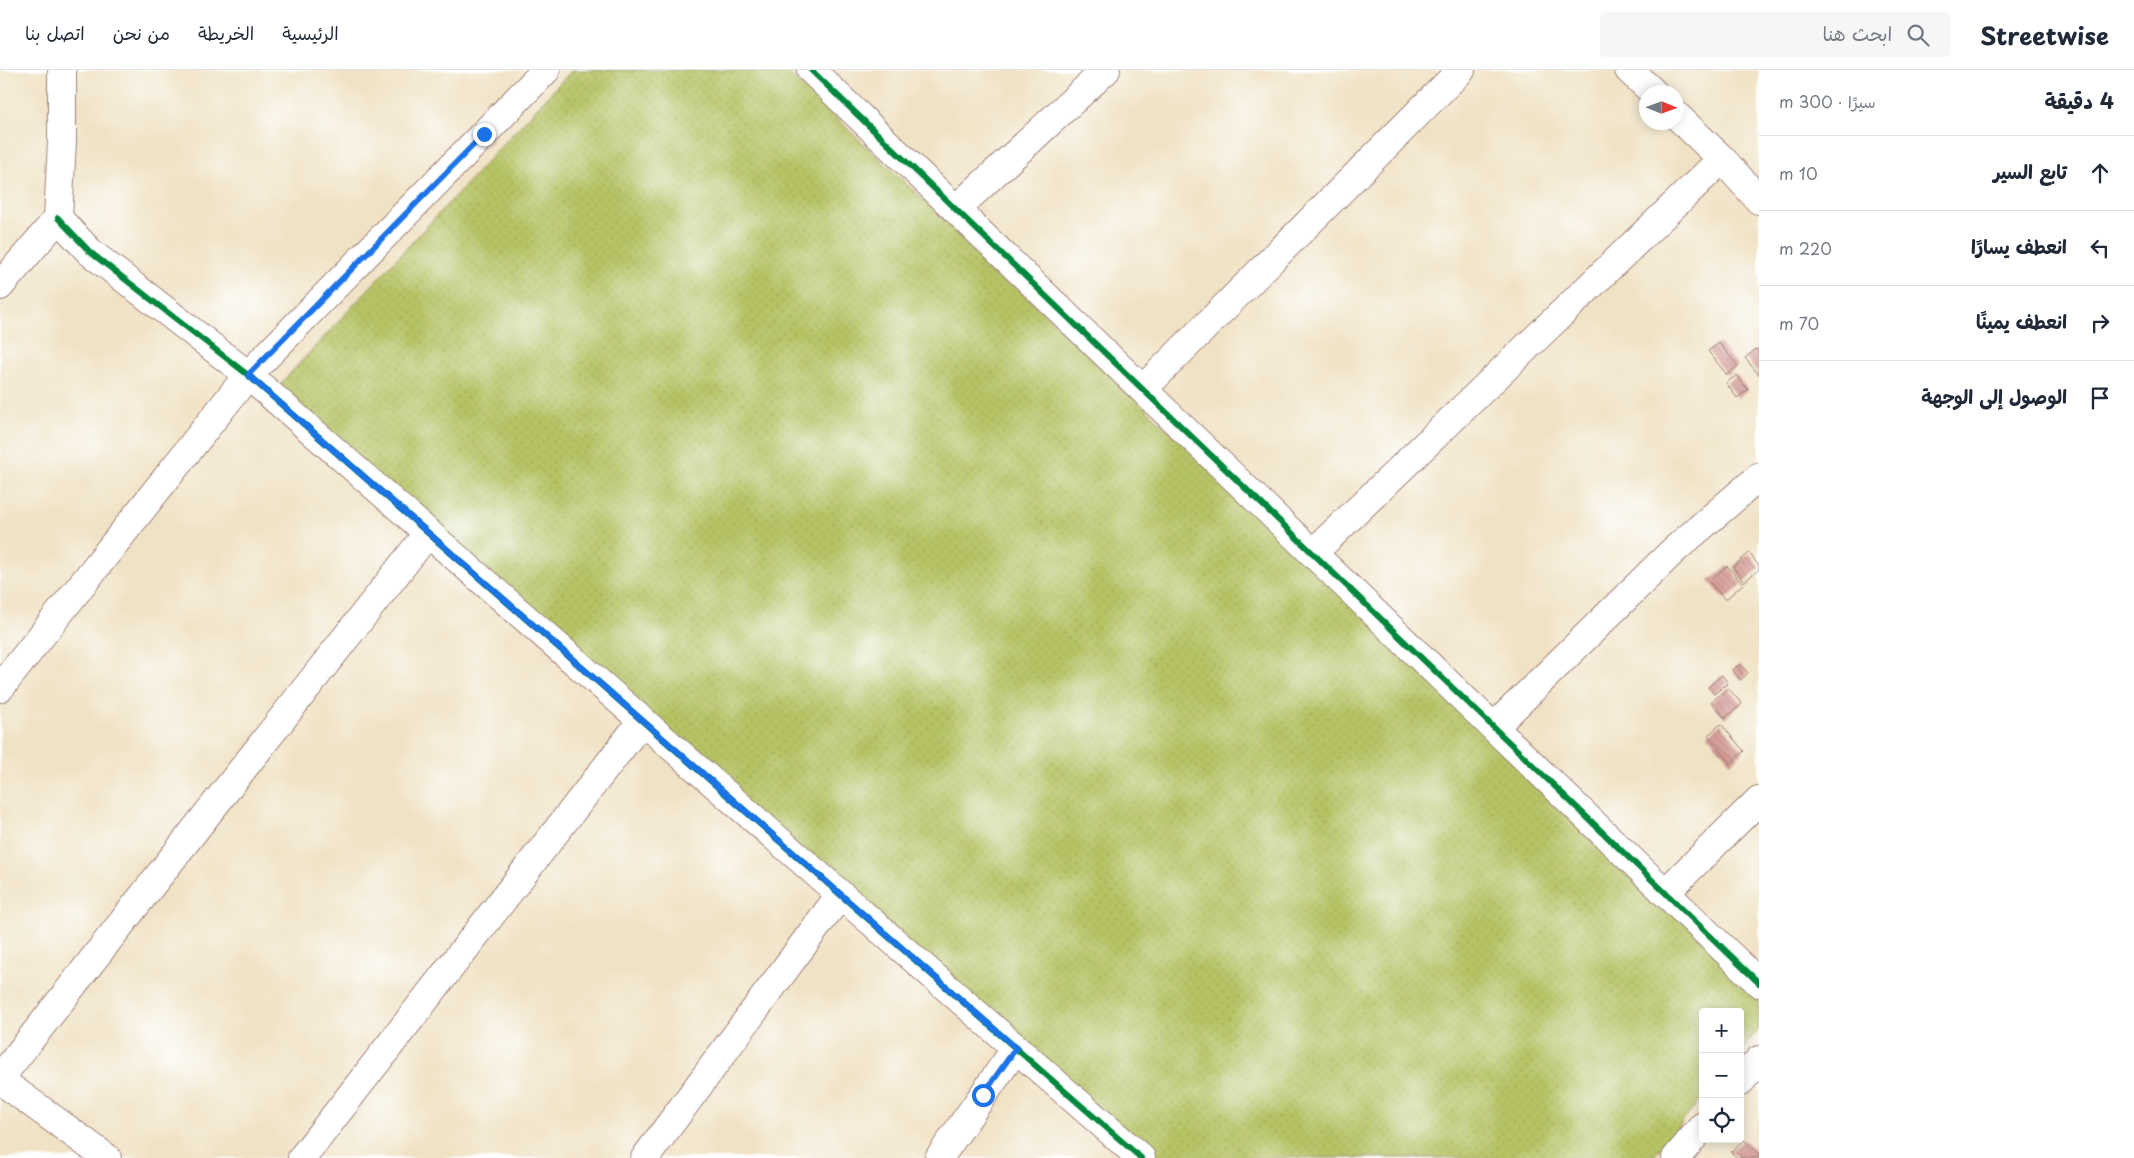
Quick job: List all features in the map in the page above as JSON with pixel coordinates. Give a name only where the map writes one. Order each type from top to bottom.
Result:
[{"type":"street","points":[[0,286],[58,218],[62,141],[62,70]]},
{"type":"street","points":[[811,70],[1759,983]]},
{"type":"street","points":[[956,209],[1106,70]]},
{"type":"street","points":[[1143,389],[1460,70]]},
{"type":"street","points":[[1629,70],[1645,85]]},
{"type":"street","points":[[0,688],[248,375],[539,72]]},
{"type":"street","points":[[1684,123],[1722,159],[1759,200]]},
{"type":"street","points":[[1313,553],[1722,159]]},
{"type":"street","points":[[58,218],[90,252],[248,375],[1141,1158]]},
{"type":"street","points":[[1494,727],[1673,551],[1759,477]]},
{"type":"street","points":[[107,1158],[0,1079],[428,533]]},
{"type":"street","points":[[302,1158],[642,720]]},
{"type":"street","points":[[1665,893],[1759,800]]},
{"type":"street","points":[[645,1158],[840,895]]},
{"type":"street","points":[[939,1158],[1016,1048]]},
{"type":"street","points":[[1744,1077],[1759,1060]]},
{"type":"street","points":[[1676,1158],[1699,1131]]},
{"type":"green space","points":[[572,70],[785,70],[1759,984],[1759,1029],[1744,1047],[1744,1008],[1699,1008],[1699,1102],[1652,1158],[1157,1158],[271,394]]},
{"type":"building","points":[[1719,343],[1738,366],[1727,375],[1708,351]]},
{"type":"building","points":[[1756,349],[1759,352],[1759,375],[1745,358]]},
{"type":"building","points":[[1737,375],[1748,390],[1737,398],[1726,383]]},
{"type":"building","points":[[1749,553],[1759,566],[1759,569],[1744,582],[1733,567]]},
{"type":"building","points":[[1727,566],[1743,584],[1725,600],[1709,581]]},
{"type":"building","points":[[1740,664],[1748,673],[1741,680],[1732,670]]},
{"type":"building","points":[[1722,675],[1728,683],[1714,694],[1708,687]]},
{"type":"building","points":[[1728,688],[1742,704],[1725,718],[1711,702]]},
{"type":"building","points":[[1721,724],[1744,751],[1731,763],[1708,735]]},
{"type":"building","points":[[1744,1140],[1759,1154],[1759,1158],[1737,1158],[1731,1152],[1741,1143],[1744,1143]]},
{"type":"cycle path","points":[[811,70],[1759,983]]},
{"type":"cycle path","points":[[58,218],[90,252],[248,375],[1141,1158]]},
{"type":"route","points":[[484,134],[248,375],[1016,1048],[983,1095]]}]
